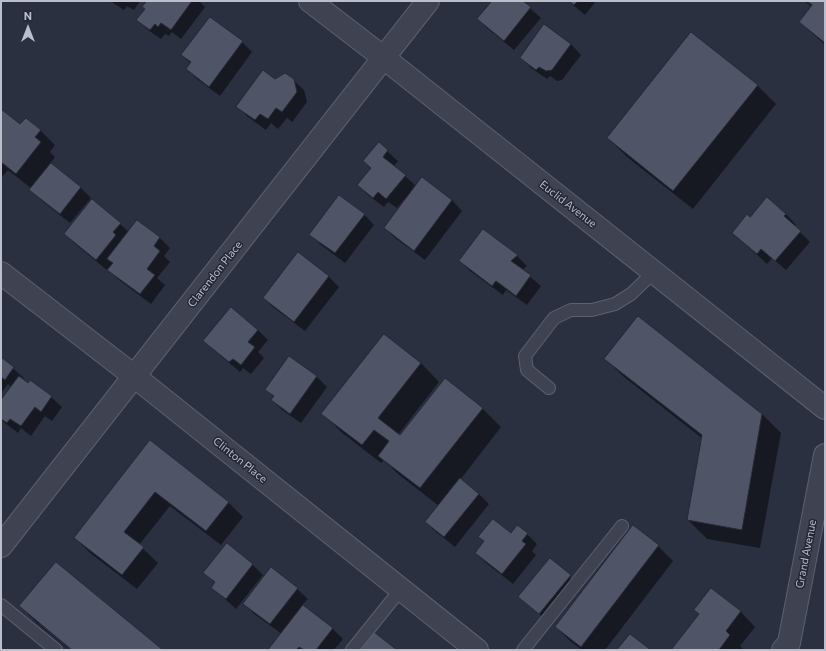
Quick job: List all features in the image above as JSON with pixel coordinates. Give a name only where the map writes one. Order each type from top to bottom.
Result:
[{"type":"street","name":"Euclid Avenue","points":[[310,1],[825,408]]},
{"type":"street","name":"Clarendon Place","points":[[1,546],[428,1]]},
{"type":"street","name":"Clinton Place","points":[[1,273],[134,376],[477,650]]},
{"type":"street","name":"Grand Avenue","points":[[783,650],[789,642],[825,455]]},
{"type":"lane","points":[[549,388],[527,370],[525,356],[554,318],[571,310],[592,310],[615,304],[631,294],[654,272]]},
{"type":"lane","points":[[523,650],[622,526]]},
{"type":"lane","points":[[352,650],[401,589]]},
{"type":"lane","points":[[1,605],[56,650]]},
{"type":"building","points":[[147,1],[192,1],[171,30],[161,23],[158,27],[155,24],[150,30],[136,20],[145,9],[142,7]]},
{"type":"building","points":[[492,1],[523,1],[531,7],[504,41],[477,19]]},
{"type":"building","points":[[569,1],[578,1],[574,5]]},
{"type":"building","points":[[806,1],[825,1],[825,43],[799,22],[812,5]]},
{"type":"building","points":[[210,17],[243,41],[209,87],[186,69],[191,62],[181,55]]},
{"type":"building","points":[[544,24],[571,44],[552,70],[546,71],[539,67],[536,70],[520,58]]},
{"type":"building","points":[[691,32],[758,85],[673,191],[607,138]]},
{"type":"building","points":[[263,70],[275,79],[285,73],[294,79],[297,92],[282,112],[276,108],[268,119],[260,114],[255,120],[236,107]]},
{"type":"building","points":[[1,109],[20,124],[26,118],[41,130],[35,137],[41,142],[16,174],[1,162]]},
{"type":"building","points":[[379,142],[388,150],[383,157],[406,175],[386,199],[378,192],[373,198],[357,185],[371,168],[363,161]]},
{"type":"building","points":[[51,163],[81,187],[60,214],[29,190]]},
{"type":"building","points":[[422,177],[452,200],[414,251],[384,228]]},
{"type":"building","points":[[339,195],[365,214],[335,253],[309,235]]},
{"type":"building","points":[[767,197],[786,214],[784,216],[801,231],[775,261],[761,249],[757,254],[732,233],[747,214],[750,217]]},
{"type":"building","points":[[92,199],[121,223],[113,232],[116,235],[96,260],[64,234]]},
{"type":"building","points":[[137,220],[160,237],[154,246],[160,251],[147,269],[155,275],[140,294],[107,270],[113,263],[107,259]]},
{"type":"building","points":[[483,229],[518,255],[511,261],[531,275],[516,296],[496,281],[492,286],[459,261]]},
{"type":"building","points":[[298,252],[329,276],[294,322],[263,298]]},
{"type":"building","points":[[231,307],[258,330],[248,342],[255,347],[241,365],[233,359],[229,362],[203,341]]},
{"type":"building","points":[[638,316],[762,414],[742,530],[687,520],[702,435],[604,359]]},
{"type":"building","points":[[384,334],[421,363],[378,418],[400,435],[445,378],[483,408],[420,488],[378,456],[389,441],[374,430],[362,445],[321,414]]},
{"type":"building","points":[[289,356],[317,376],[290,414],[271,400],[274,396],[265,390]]},
{"type":"building","points":[[1,357],[14,367],[5,380],[1,377]]},
{"type":"building","points":[[19,376],[28,383],[30,380],[52,396],[41,412],[35,407],[21,426],[10,419],[7,423],[1,419],[1,400]]},
{"type":"building","points":[[150,440],[229,502],[206,531],[155,492],[124,532],[144,547],[122,575],[74,538]]},
{"type":"building","points":[[460,478],[479,494],[444,537],[425,522]]},
{"type":"building","points":[[493,519],[511,533],[517,525],[528,533],[522,541],[526,544],[502,574],[475,553],[484,541],[478,537]]},
{"type":"building","points":[[633,525],[659,545],[581,647],[555,627]]},
{"type":"building","points":[[227,543],[253,564],[226,599],[211,588],[215,582],[203,573]]},
{"type":"building","points":[[550,558],[571,575],[539,614],[518,597]]},
{"type":"building","points":[[56,562],[163,650],[72,650],[19,606]]},
{"type":"building","points":[[271,567],[298,588],[270,624],[243,604]]},
{"type":"building","points":[[711,588],[741,611],[726,631],[730,635],[719,650],[671,650],[699,614],[694,610]]},
{"type":"building","points":[[303,605],[333,628],[316,650],[304,650],[299,647],[296,650],[268,650]]},
{"type":"building","points":[[374,632],[397,650],[359,650]]},
{"type":"building","points":[[630,634],[651,650],[617,650]]}]
